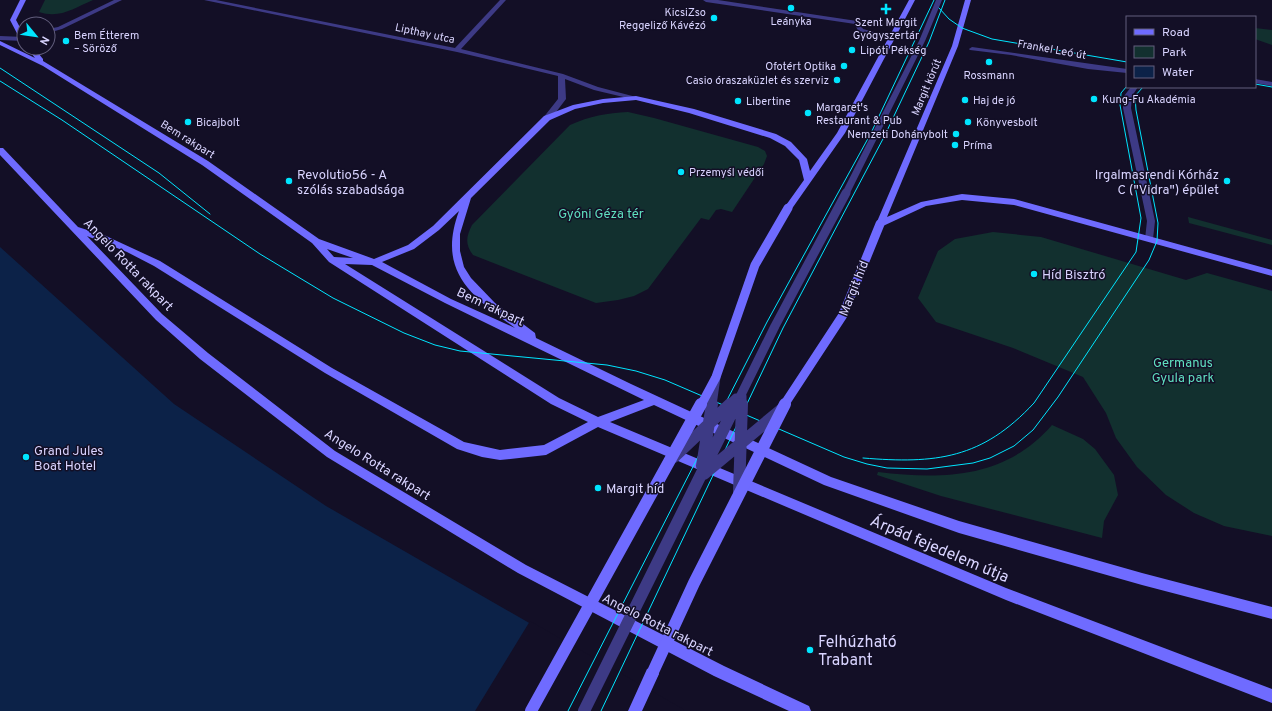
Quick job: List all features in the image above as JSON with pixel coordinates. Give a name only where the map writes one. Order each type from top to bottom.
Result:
[{"type":"main road","points":[[16,26],[13,20],[23,0]]},
{"type":"main road","points":[[807,182],[841,133],[912,0]]},
{"type":"main road","name":"Margit körút","points":[[889,203],[955,46],[968,0]]},
{"type":"main road","name":"Bem rakpart","points":[[0,43],[45,65],[205,164],[315,241],[332,260],[555,402],[598,422]]},
{"type":"main road","name":"Bem rakpart","points":[[37,56],[45,65]]},
{"type":"main road","points":[[332,260],[374,262],[411,247],[436,228],[547,118],[573,107],[603,101],[636,98],[698,113],[773,136],[788,144],[803,159],[807,182]]},
{"type":"main road","name":"Angelo Rotta rakpart","points":[[0,150],[159,317],[204,356],[331,454],[522,569],[719,671],[804,711]]},
{"type":"main road","name":"Margit híd","points":[[531,711],[716,377],[755,265],[788,208],[807,182]]},
{"type":"main road","points":[[468,197],[456,234],[455,252],[460,270],[474,290],[546,347]]},
{"type":"main road","points":[[880,224],[924,204],[962,197],[1014,202],[1272,273]]},
{"type":"main road","name":"Margit híd","points":[[635,711],[694,583],[782,408],[843,315],[889,203]]},
{"type":"main road","points":[[75,229],[122,244],[164,267],[327,370],[461,446],[500,455],[521,454],[546,450],[598,422],[654,400]]},
{"type":"main road","name":"Bem rakpart","points":[[315,241],[374,262],[448,301],[654,400]]},
{"type":"main road","name":"Árpád fejedelem útja","points":[[654,400],[828,481],[959,527],[1142,579],[1272,613]]},
{"type":"main road","name":"Árpád fejedelem útja","points":[[598,422],[1006,594],[1272,696]]},
{"type":"street","points":[[56,28],[120,0]]},
{"type":"street","name":"Lipthay utca","points":[[207,0],[457,50],[561,75],[596,89],[636,98]]},
{"type":"street","points":[[457,50],[503,0]]},
{"type":"street","points":[[706,0],[857,23],[860,30],[878,34]]},
{"type":"street","name":"Margit körút","points":[[846,193],[922,41],[939,0]]},
{"type":"street","points":[[0,38],[16,39]]},
{"type":"street","name":"Frankel Leó út","points":[[972,49],[996,50],[1103,70],[1126,71]]},
{"type":"street","points":[[547,118],[562,99],[561,75]]},
{"type":"street","points":[[1256,81],[1272,84]]},
{"type":"street","points":[[1134,88],[1128,96],[1127,108],[1151,221],[1149,239]]},
{"type":"street","name":"Margit híd","points":[[584,711],[742,392],[846,193]]},
{"type":"street","name":"Margit híd","points":[[701,476],[716,377]]},
{"type":"street","name":"Margit híd","points":[[669,462],[742,392]]},
{"type":"street","name":"Margit híd","points":[[739,493],[742,392]]},
{"type":"street","name":"Margit híd","points":[[701,476],[782,408]]},
{"type":"green space","points":[[45,0],[93,0],[67,12],[47,14],[39,12]]},
{"type":"green space","points":[[1256,28],[1272,30],[1272,45],[1256,39]]},
{"type":"green space","name":"Gyóni Géza tér","points":[[628,112],[758,147],[765,151],[767,156],[764,164],[732,212],[721,209],[716,210],[709,220],[701,218],[648,289],[634,296],[596,303],[473,255],[467,240],[468,233],[472,225],[570,125],[585,119],[613,113]]},
{"type":"green space","points":[[1188,217],[1272,240],[1272,245],[1189,223]]},
{"type":"green space","name":"Germanus Gyula park","points":[[993,232],[1041,237],[1186,280],[1207,273],[1272,291],[1272,536],[1224,526],[1194,513],[1166,495],[1137,467],[1116,438],[1106,413],[1083,377],[1013,348],[936,322],[918,298],[938,251],[955,239]]},
{"type":"green space","points":[[1052,425],[1083,439],[1095,449],[1114,475],[1118,495],[1104,521],[1102,538],[941,496],[877,475],[878,472],[950,475],[994,465],[1015,456],[1034,443]]},
{"type":"water","points":[[0,247],[174,404],[326,506],[682,711],[0,711]]},
{"type":"pier","points":[[530,621],[683,709],[684,711],[475,711]]},
{"type":"tram line","points":[[724,406],[767,322],[871,133],[934,0]]},
{"type":"tram line","points":[[941,10],[945,0]]},
{"type":"tram line","points":[[742,413],[783,328],[884,137],[929,42],[941,10]]},
{"type":"tram line","points":[[941,10],[949,19],[962,28],[992,39],[1126,62]]},
{"type":"tram line","points":[[0,68],[159,173],[210,214]]},
{"type":"tram line","points":[[0,81],[62,120],[260,254],[333,298],[404,333],[435,345],[460,351],[607,365],[636,371],[665,380],[724,406]]},
{"type":"tram line","points":[[1256,84],[1272,87]]},
{"type":"tram line","points":[[863,458],[913,460],[956,454],[976,447],[996,436],[1015,422],[1034,403],[1136,252],[1141,218],[1120,105],[1121,93],[1126,87]]},
{"type":"tram line","points":[[742,413],[844,457],[887,468],[927,469],[973,463],[990,458],[1014,446],[1033,430],[1058,397],[1149,260],[1157,241],[1158,223],[1136,110],[1135,96],[1142,88]]},
{"type":"tram line","points":[[568,711],[724,406]]},
{"type":"tram line","points":[[724,406],[742,413]]},
{"type":"tram line","points":[[601,711],[742,413]]},
{"type":"place","name":"Leányka","points":[[791,8]]},
{"type":"place","name":"Szent Margit Gyógyszertár","points":[[886,9]]},
{"type":"place","name":"KicsiZso Reggeliző Kávézó","points":[[714,18]]},
{"type":"place","name":"Bem Étterem – Söröző","points":[[66,41]]},
{"type":"place","name":"Lipóti Pékség","points":[[852,50]]},
{"type":"place","name":"Rossmann","points":[[989,62]]},
{"type":"place","name":"Ofotért Optika","points":[[844,66]]},
{"type":"place","name":"Casio óraszaküzlet és szerviz","points":[[837,80]]},
{"type":"place","name":"Kung-Fu Akadémia","points":[[1094,99]]},
{"type":"place","name":"Haj de jó","points":[[965,100]]},
{"type":"place","name":"Libertine","points":[[738,101]]},
{"type":"place","name":"Margaret's Restaurant & Pub","points":[[808,113]]},
{"type":"place","name":"Bicajbolt","points":[[188,122]]},
{"type":"place","name":"Könyvesbolt","points":[[968,122]]},
{"type":"place","name":"Nemzeti Dohánybolt","points":[[956,134]]},
{"type":"place","name":"Príma","points":[[955,145]]},
{"type":"place","name":"Przemyśl védői","points":[[681,172]]},
{"type":"place","name":"Revolutio56 - A szólás szabadsága","points":[[289,181]]},
{"type":"place","name":"Irgalmasrendi Kórház C (\"Vidra\") épület","points":[[1227,181]]},
{"type":"place","name":"Híd Bisztró","points":[[1034,274]]},
{"type":"place","name":"Grand Jules Boat Hotel","points":[[26,457]]},
{"type":"place","name":"Margit híd","points":[[598,488]]},
{"type":"place","name":"Felhúzható Trabant","points":[[810,650]]}]
